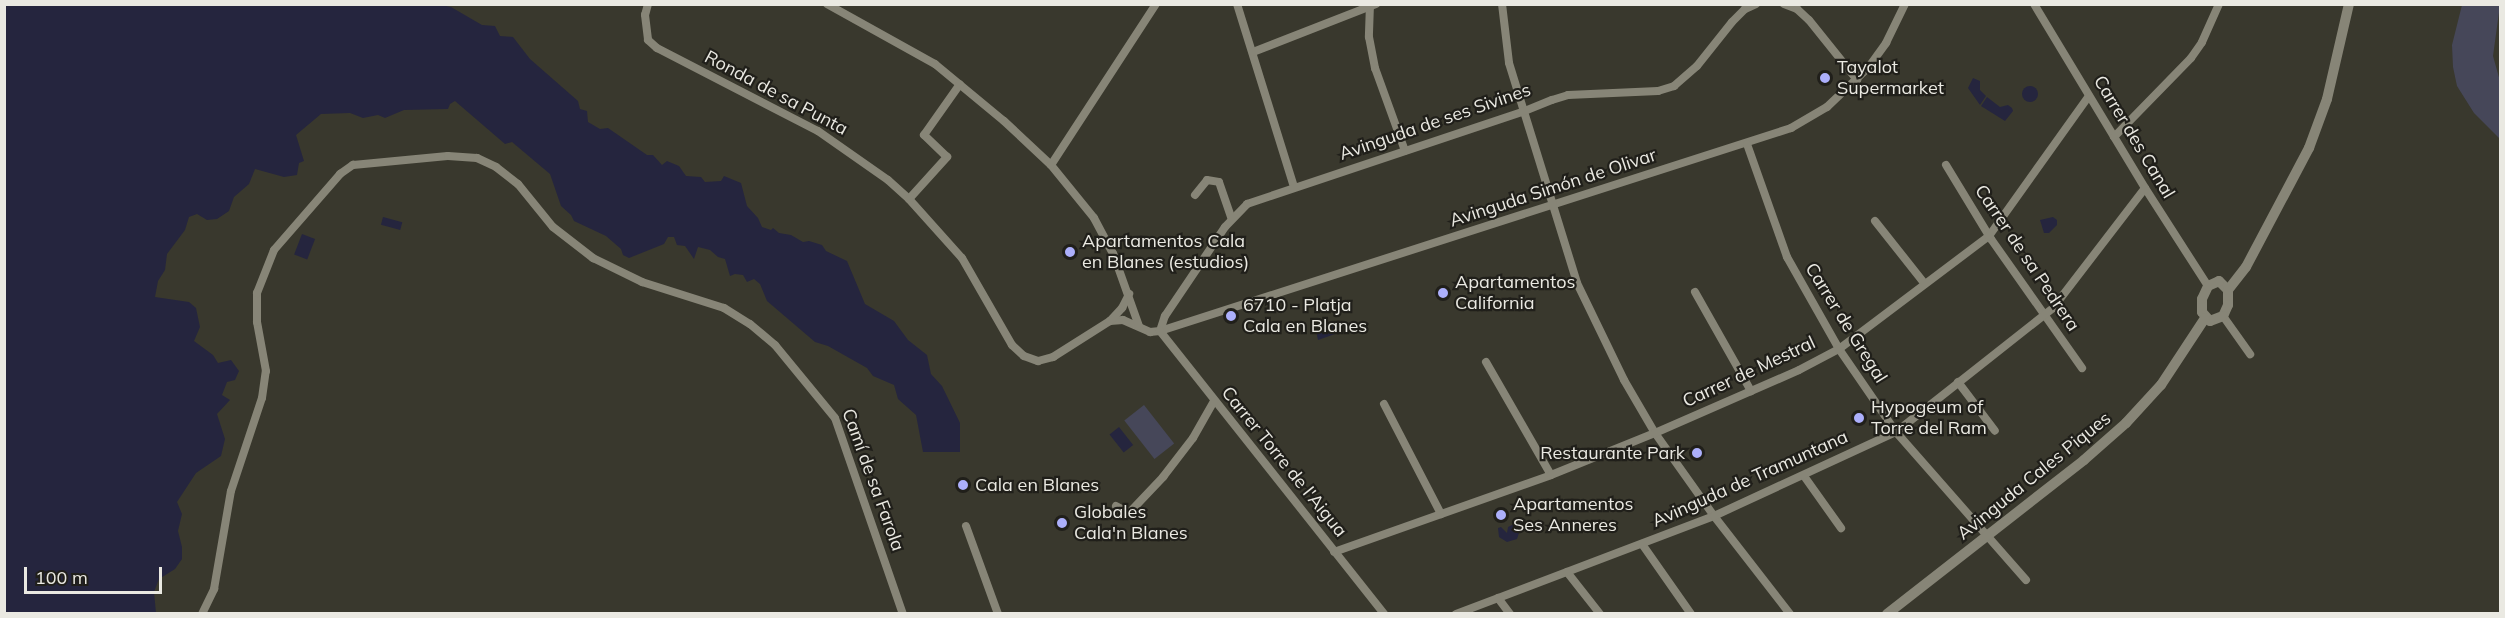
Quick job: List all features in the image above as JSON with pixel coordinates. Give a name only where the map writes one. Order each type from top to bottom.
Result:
[{"type":"street","name":"Ronda de sa Punta","points":[[648,4],[645,15],[648,39],[657,48],[818,131],[888,180],[909,199],[962,258],[1006,335],[1024,356],[1038,361],[1053,357],[1110,321],[1122,308],[1129,294]]},
{"type":"street","points":[[1051,165],[1156,4]]},
{"type":"street","points":[[1237,4],[1294,187]]},
{"type":"street","points":[[1502,4],[1509,63],[1522,112],[1577,282],[1624,380],[1655,433],[1714,516],[1790,614]]},
{"type":"street","name":"Avinguda de ses Sivines","points":[[1160,331],[1165,316],[1232,219],[1247,204],[1568,95],[1658,91],[1674,86],[1697,66],[1745,9],[1756,4]]},
{"type":"street","points":[[1784,4],[1797,9],[1809,20],[1857,80]]},
{"type":"street","name":"Avinguda Simón de Olivar","points":[[1160,331],[1791,128],[1812,117],[1857,80],[1886,43],[1905,4]]},
{"type":"street","name":"Carrer des Canal","points":[[2034,4],[2145,188],[2208,286]]},
{"type":"street","points":[[2114,137],[2191,58],[2202,42],[2219,4]]},
{"type":"street","points":[[2228,290],[2219,281],[2208,286],[2202,299],[2202,312],[2205,318],[2215,321],[2223,316],[2228,305],[2228,290],[2246,267],[2309,148],[2327,99],[2349,4]]},
{"type":"street","points":[[830,5],[907,47],[960,84],[1051,165],[1094,218],[1113,253],[1139,326]]},
{"type":"street","points":[[1252,52],[1372,5],[1369,37],[1375,68],[1405,151]]},
{"type":"street","points":[[909,199],[948,157],[924,135],[960,84]]},
{"type":"street","name":"Carrer de Mestral","points":[[1334,552],[1551,475],[1655,433],[1799,370],[1839,348],[1989,236],[2090,96]]},
{"type":"street","name":"Carrer de Gregal","points":[[1747,144],[1786,257],[1839,348],[1896,432],[2026,580]]},
{"type":"street","name":"Camí de sa Farola","points":[[202,614],[214,589],[231,491],[262,398],[266,371],[257,322],[257,293],[274,250],[340,174],[353,165],[448,156],[477,158],[496,167],[518,184],[553,227],[593,258],[642,282],[724,308],[750,324],[775,345],[835,418],[903,614]]},
{"type":"street","name":"Carrer de sa Pedrera","points":[[1946,165],[1989,236],[2082,368]]},
{"type":"street","points":[[1195,195],[1207,180],[1219,182],[1232,219]]},
{"type":"street","name":"Avinguda de Tramuntana","points":[[1456,614],[1714,516],[1896,432],[2044,317],[2145,188]]},
{"type":"street","points":[[1875,221],[1925,284]]},
{"type":"street","points":[[1695,292],[1751,391]]},
{"type":"street","points":[[2223,316],[2250,354]]},
{"type":"street","name":"Avinguda Cales Piques","points":[[1887,614],[2084,460],[2126,423],[2161,385],[2205,318]]},
{"type":"street","points":[[1110,321],[1124,320],[1150,332],[1160,331]]},
{"type":"street","name":"Carrer Torre de l'Aigua","points":[[1160,331],[1384,614]]},
{"type":"street","points":[[1486,362],[1551,475]]},
{"type":"street","points":[[1958,382],[1995,431]]},
{"type":"street","points":[[1116,506],[1129,513],[1163,477],[1193,438],[1214,401]]},
{"type":"street","points":[[1384,404],[1441,514]]},
{"type":"street","points":[[1804,476],[1841,528]]},
{"type":"street","points":[[966,526],[998,614]]},
{"type":"street","points":[[1642,543],[1691,614]]},
{"type":"street","points":[[1567,572],[1600,614]]},
{"type":"street","points":[[1498,597],[1510,614]]},
{"type":"shaded area","points":[[436,4],[451,7],[482,25],[495,26],[500,36],[513,37],[530,59],[578,101],[580,109],[587,111],[588,122],[600,129],[608,128],[647,155],[653,155],[662,165],[667,161],[679,166],[686,176],[701,177],[705,182],[721,181],[724,176],[741,183],[747,206],[758,218],[762,227],[771,230],[773,228],[779,233],[791,235],[803,242],[809,241],[822,245],[826,251],[847,261],[865,304],[894,321],[908,340],[927,355],[931,374],[942,386],[960,423],[960,452],[923,452],[916,415],[898,399],[894,385],[873,376],[867,368],[828,346],[815,342],[767,301],[760,284],[754,279],[747,282],[743,275],[730,276],[725,259],[718,257],[710,250],[698,247],[694,259],[685,246],[677,245],[674,237],[668,237],[664,244],[629,258],[623,255],[621,249],[606,236],[574,221],[561,206],[550,174],[512,142],[505,144],[455,101],[448,109],[404,110],[385,118],[378,115],[363,118],[350,113],[321,114],[296,135],[304,161],[299,163],[297,175],[284,177],[255,169],[249,184],[234,197],[229,211],[217,219],[207,220],[197,214],[189,217],[185,230],[167,254],[165,270],[158,281],[155,297],[189,302],[196,308],[200,327],[194,341],[213,355],[218,363],[231,360],[239,371],[235,380],[227,382],[222,395],[230,400],[217,414],[225,439],[221,456],[196,473],[177,502],[182,514],[178,531],[182,559],[175,569],[159,579],[154,592],[156,613],[5,613],[5,5]]},
{"type":"shaded area","points":[[2462,5],[2500,5],[2493,56],[2500,81],[2500,139],[2474,113],[2457,86],[2452,45]]},
{"type":"shaded area","points":[[1973,78],[1980,81],[1980,90],[1986,96],[1980,105],[1968,88]]},
{"type":"shaded area","points":[[2030,86],[2036,88],[2038,94],[2036,100],[2030,102],[2024,100],[2022,94],[2024,88]]},
{"type":"shaded area","points":[[1987,97],[2000,107],[2008,105],[2012,108],[2013,111],[2005,121],[1981,106]]},
{"type":"shaded area","points":[[383,217],[402,222],[400,230],[381,225]]},
{"type":"shaded area","points":[[2053,217],[2057,220],[2057,225],[2049,233],[2044,233],[2040,220]]},
{"type":"shaded area","points":[[302,234],[315,239],[307,260],[294,255]]},
{"type":"shaded area","points":[[1332,322],[1335,334],[1318,340],[1316,331],[1327,327],[1326,324]]},
{"type":"shaded area","points":[[1144,405],[1174,444],[1154,459],[1124,420]]},
{"type":"shaded area","points":[[1119,427],[1133,445],[1124,453],[1110,434]]},
{"type":"shaded area","points":[[1514,524],[1520,530],[1517,539],[1507,542],[1499,537],[1498,528],[1501,527],[1507,533],[1508,527]]},
{"type":"place","name":"Tayalot Supermarket","points":[[1825,78]]},
{"type":"place","name":"Apartamentos Cala en Blanes (estudios)","points":[[1070,252]]},
{"type":"place","name":"Apartamentos California","points":[[1443,293]]},
{"type":"place","name":"6710 - Platja Cala en Blanes","points":[[1231,316]]},
{"type":"place","name":"Hypogeum of Torre del Ram","points":[[1859,418]]},
{"type":"place","name":"Restaurante Park","points":[[1697,453]]},
{"type":"place","name":"Cala en Blanes","points":[[963,485]]},
{"type":"place","name":"Apartamentos Ses Anneres","points":[[1501,515]]},
{"type":"place","name":"Globales Cala'n Blanes","points":[[1062,523]]}]
